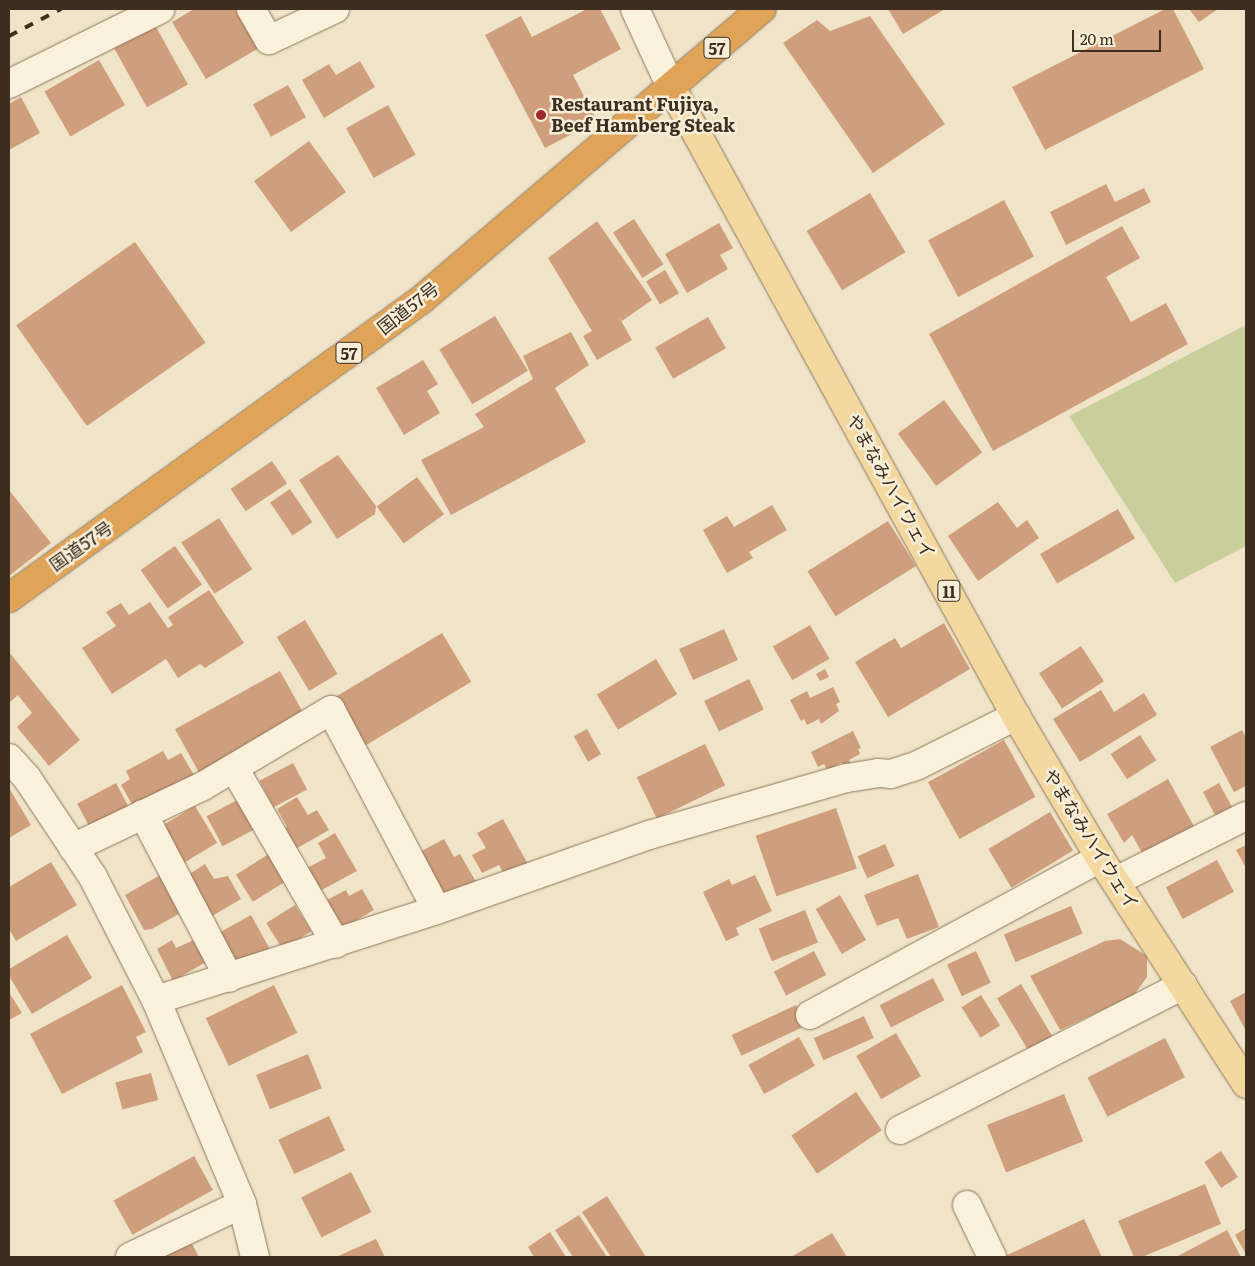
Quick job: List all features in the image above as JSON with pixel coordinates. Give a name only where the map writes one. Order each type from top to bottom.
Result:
[{"type":"highway","name":"国道57号","points":[[9,598],[421,300],[762,9]]},
{"type":"main road","name":"やまなみハイウェイ","points":[[671,87],[1016,716],[1100,858],[1246,1084]]},
{"type":"street","points":[[9,84],[161,9]]},
{"type":"street","points":[[251,9],[269,40],[335,9]]},
{"type":"street","points":[[636,9],[671,87]]},
{"type":"street","points":[[73,848],[234,768],[331,710],[437,910]]},
{"type":"street","points":[[156,1000],[336,944],[676,826],[847,778],[878,772],[891,774],[918,765],[1016,716]]},
{"type":"street","points":[[9,758],[27,778],[93,877],[156,1000],[242,1204],[255,1257]]},
{"type":"street","points":[[234,768],[336,944]]},
{"type":"street","points":[[143,814],[230,978]]},
{"type":"street","points":[[1116,881],[1246,816]]},
{"type":"street","points":[[810,1015],[1100,858]]},
{"type":"street","points":[[900,1130],[1183,985]]},
{"type":"street","points":[[130,1257],[242,1204]]},
{"type":"street","points":[[967,1205],[992,1257]]},
{"type":"green space","points":[[1246,325],[1246,546],[1175,583],[1069,416]]},
{"type":"building","points":[[194,9],[236,9],[259,48],[206,79],[172,22]]},
{"type":"building","points":[[587,9],[600,9],[621,49],[573,75],[597,121],[545,148],[485,35],[521,16],[532,37]]},
{"type":"building","points":[[888,9],[945,9],[903,34]]},
{"type":"building","points":[[1165,9],[1173,9],[1204,69],[1045,150],[1012,87]]},
{"type":"building","points":[[1189,9],[1218,9],[1199,22]]},
{"type":"building","points":[[870,16],[945,124],[873,173],[783,43],[817,20],[830,31]]},
{"type":"building","points":[[155,25],[188,84],[147,107],[114,48]]},
{"type":"building","points":[[99,60],[125,105],[70,137],[44,92]]},
{"type":"building","points":[[360,61],[375,87],[324,118],[302,80],[329,64],[336,75]]},
{"type":"building","points":[[288,85],[306,117],[271,137],[253,104]]},
{"type":"building","points":[[21,97],[40,133],[9,150],[9,104]]},
{"type":"building","points":[[388,105],[416,155],[374,178],[346,128]]},
{"type":"building","points":[[309,141],[346,192],[291,232],[254,181]]},
{"type":"building","points":[[1106,184],[1115,202],[1144,188],[1151,202],[1066,245],[1050,212]]},
{"type":"building","points":[[870,193],[906,252],[842,290],[807,231]]},
{"type":"building","points":[[1004,200],[1034,257],[958,297],[928,240]]},
{"type":"building","points":[[634,219],[663,264],[642,278],[613,233]]},
{"type":"building","points":[[597,221],[652,300],[622,321],[619,317],[632,340],[597,360],[583,336],[592,331],[548,258]]},
{"type":"building","points":[[719,223],[733,248],[720,255],[728,269],[687,293],[665,254]]},
{"type":"building","points":[[1122,226],[1140,258],[1106,277],[1131,322],[1166,303],[1188,344],[993,451],[929,334]]},
{"type":"building","points":[[135,242],[206,343],[87,426],[16,325]]},
{"type":"building","points":[[665,270],[679,293],[660,304],[646,281]]},
{"type":"building","points":[[495,316],[528,371],[472,404],[439,349]]},
{"type":"building","points":[[708,317],[726,348],[673,379],[655,348]]},
{"type":"building","points":[[571,332],[589,365],[555,388],[586,442],[451,515],[421,460],[484,427],[475,414],[533,379],[523,356]]},
{"type":"building","points":[[423,360],[438,384],[427,391],[440,413],[404,435],[376,388]]},
{"type":"building","points":[[944,400],[982,453],[936,486],[898,434]]},
{"type":"building","points":[[338,455],[376,506],[375,514],[337,539],[299,480]]},
{"type":"building","points":[[272,461],[287,483],[246,511],[231,489]]},
{"type":"building","points":[[417,477],[444,514],[404,544],[377,506]]},
{"type":"building","points":[[290,489],[312,522],[292,536],[270,502]]},
{"type":"building","points":[[9,490],[51,543],[9,576]]},
{"type":"building","points":[[998,502],[1017,528],[1027,520],[1039,538],[978,581],[948,536]]},
{"type":"building","points":[[772,505],[787,530],[749,552],[753,558],[727,573],[703,530],[727,516],[734,527]]},
{"type":"building","points":[[1118,509],[1135,538],[1057,583],[1040,554]]},
{"type":"building","points":[[219,518],[252,569],[214,594],[181,543]]},
{"type":"building","points":[[888,521],[916,566],[836,616],[807,571]]},
{"type":"building","points":[[175,546],[202,585],[168,609],[141,570]]},
{"type":"building","points":[[209,590],[244,643],[205,668],[200,664],[178,678],[166,659],[112,694],[82,648],[116,626],[106,612],[121,603],[129,615],[150,602],[168,628],[173,625],[168,617]]},
{"type":"building","points":[[305,620],[337,674],[309,691],[277,637]]},
{"type":"building","points":[[944,623],[970,669],[888,717],[855,662],[895,638],[901,648]]},
{"type":"building","points":[[810,625],[830,659],[792,680],[773,646]]},
{"type":"building","points":[[724,629],[738,660],[693,680],[679,649]]},
{"type":"building","points":[[442,633],[471,682],[366,745],[337,696]]},
{"type":"building","points":[[1081,646],[1104,681],[1062,708],[1039,673]]},
{"type":"building","points":[[9,652],[80,740],[49,766],[17,727],[32,713],[18,695],[9,703]]},
{"type":"building","points":[[656,659],[677,694],[618,730],[597,695]]},
{"type":"building","points":[[825,669],[829,677],[820,681],[816,674]]},
{"type":"building","points":[[280,671],[306,717],[201,776],[175,729]]},
{"type":"building","points":[[749,679],[764,710],[719,731],[704,701]]},
{"type":"building","points":[[833,687],[840,702],[836,704],[839,711],[821,724],[819,719],[807,725],[804,719],[801,721],[790,700],[807,691],[810,698]]},
{"type":"building","points":[[1101,690],[1114,712],[1144,693],[1157,715],[1080,762],[1053,719]]},
{"type":"building","points":[[587,729],[601,754],[588,762],[574,736]]},
{"type":"building","points":[[1242,730],[1246,738],[1246,786],[1234,792],[1210,747]]},
{"type":"building","points":[[853,731],[861,748],[858,749],[860,754],[849,760],[851,764],[844,767],[841,763],[827,770],[824,764],[818,767],[811,752]]},
{"type":"building","points":[[1140,735],[1156,760],[1127,779],[1111,754]]},
{"type":"building","points":[[1004,740],[1036,797],[959,839],[928,782]]},
{"type":"building","points":[[705,744],[725,785],[657,819],[637,777]]},
{"type":"building","points":[[163,751],[168,760],[181,753],[197,780],[137,813],[121,785],[130,779],[126,771]]},
{"type":"building","points":[[293,763],[307,789],[274,807],[259,781]]},
{"type":"building","points":[[1168,779],[1195,828],[1144,856],[1132,835],[1124,843],[1107,814]]},
{"type":"building","points":[[116,783],[132,813],[93,834],[77,804]]},
{"type":"building","points":[[1219,783],[1236,814],[1217,819],[1203,792]]},
{"type":"building","points":[[9,788],[31,825],[9,838]]},
{"type":"building","points":[[297,797],[308,815],[317,810],[329,830],[294,850],[282,829],[287,827],[277,809]]},
{"type":"building","points":[[241,798],[257,828],[223,846],[207,816]]},
{"type":"building","points":[[195,806],[217,843],[185,862],[162,826]]},
{"type":"building","points":[[836,808],[857,869],[776,896],[756,836]]},
{"type":"building","points":[[1050,812],[1073,851],[1011,888],[988,849]]},
{"type":"building","points":[[503,819],[529,866],[506,878],[499,865],[482,873],[472,855],[486,848],[477,833]]},
{"type":"building","points":[[335,833],[357,871],[320,891],[307,868],[326,858],[318,843]]},
{"type":"building","points":[[444,839],[454,857],[460,854],[479,887],[446,904],[418,853]]},
{"type":"building","points":[[885,844],[895,866],[867,878],[858,856]]},
{"type":"building","points":[[1246,845],[1246,868],[1236,850]]},
{"type":"building","points":[[269,854],[286,881],[253,902],[236,875]]},
{"type":"building","points":[[1217,860],[1234,892],[1183,919],[1166,887]]},
{"type":"building","points":[[51,862],[77,905],[16,941],[9,929],[9,887]]},
{"type":"building","points":[[205,864],[214,879],[228,876],[241,899],[212,916],[188,875]]},
{"type":"building","points":[[162,874],[184,911],[152,929],[144,930],[125,895]]},
{"type":"building","points":[[918,874],[939,927],[907,939],[898,918],[877,926],[864,895]]},
{"type":"building","points":[[755,875],[772,911],[736,928],[739,935],[726,941],[703,892],[729,879],[732,885]]},
{"type":"building","points":[[362,889],[374,910],[343,928],[327,900],[346,890],[349,896]]},
{"type":"building","points":[[840,895],[866,940],[842,954],[816,909]]},
{"type":"building","points":[[295,905],[311,931],[283,949],[266,923]]},
{"type":"building","points":[[1071,906],[1083,934],[1016,962],[1004,935]]},
{"type":"building","points":[[805,910],[818,942],[772,961],[759,929]]},
{"type":"building","points":[[251,915],[271,951],[238,969],[218,933]]},
{"type":"building","points":[[67,935],[92,978],[32,1014],[9,976],[9,969]]},
{"type":"building","points":[[1120,939],[1147,956],[1147,977],[1134,995],[1060,1030],[1030,976],[1105,941]]},
{"type":"building","points":[[172,940],[176,948],[194,940],[206,962],[173,981],[157,949]]},
{"type":"building","points":[[814,951],[826,975],[786,995],[774,971]]},
{"type":"building","points":[[976,951],[991,983],[962,996],[947,965]]},
{"type":"building","points":[[933,978],[944,1000],[891,1028],[880,1005]]},
{"type":"building","points":[[1021,984],[1056,1042],[1032,1057],[997,998]]},
{"type":"building","points":[[122,985],[146,1032],[136,1037],[143,1052],[62,1094],[30,1034]]},
{"type":"building","points":[[274,985],[297,1033],[229,1066],[206,1018]]},
{"type":"building","points":[[9,992],[22,1013],[9,1020]]},
{"type":"building","points":[[1246,992],[1246,1031],[1230,1001]]},
{"type":"building","points":[[981,995],[1000,1026],[981,1038],[961,1007]]},
{"type":"building","points":[[796,1005],[806,1026],[741,1056],[732,1035]]},
{"type":"building","points":[[864,1016],[874,1038],[824,1060],[814,1038]]},
{"type":"building","points":[[896,1033],[921,1076],[881,1099],[856,1056]]},
{"type":"building","points":[[799,1037],[815,1066],[764,1094],[748,1065]]},
{"type":"building","points":[[1165,1038],[1185,1077],[1107,1117],[1087,1077]]},
{"type":"building","points":[[308,1054],[322,1088],[270,1109],[256,1075]]},
{"type":"building","points":[[151,1073],[158,1100],[123,1110],[115,1083]]},
{"type":"building","points":[[856,1092],[882,1130],[817,1174],[791,1136]]},
{"type":"building","points":[[1064,1094],[1083,1141],[1006,1172],[987,1125]]},
{"type":"building","points":[[329,1116],[345,1150],[294,1174],[278,1140]]},
{"type":"building","points":[[1221,1151],[1238,1177],[1221,1188],[1204,1162]]},
{"type":"building","points":[[194,1156],[213,1190],[132,1235],[114,1201]]},
{"type":"building","points":[[351,1172],[371,1212],[322,1238],[301,1197]]},
{"type":"building","points":[[1205,1184],[1221,1224],[1142,1257],[1134,1257],[1118,1221]]},
{"type":"building","points":[[607,1196],[646,1257],[611,1257],[582,1212]]},
{"type":"building","points":[[579,1215],[607,1257],[573,1257],[555,1230]]},
{"type":"building","points":[[1084,1219],[1102,1257],[1003,1257]]},
{"type":"building","points":[[1246,1228],[1246,1254],[1235,1235]]},
{"type":"building","points":[[1227,1230],[1241,1257],[1176,1257]]},
{"type":"building","points":[[550,1232],[566,1257],[534,1257],[528,1247]]},
{"type":"building","points":[[832,1233],[847,1257],[791,1257]]},
{"type":"building","points":[[376,1239],[385,1257],[336,1257]]},
{"type":"building","points":[[191,1242],[199,1257],[154,1257]]},
{"type":"railway","points":[[9,36],[61,9]]},
{"type":"place","name":"Restaurant Fujiya, Beef Hamberg Steak","points":[[541,115]]}]
